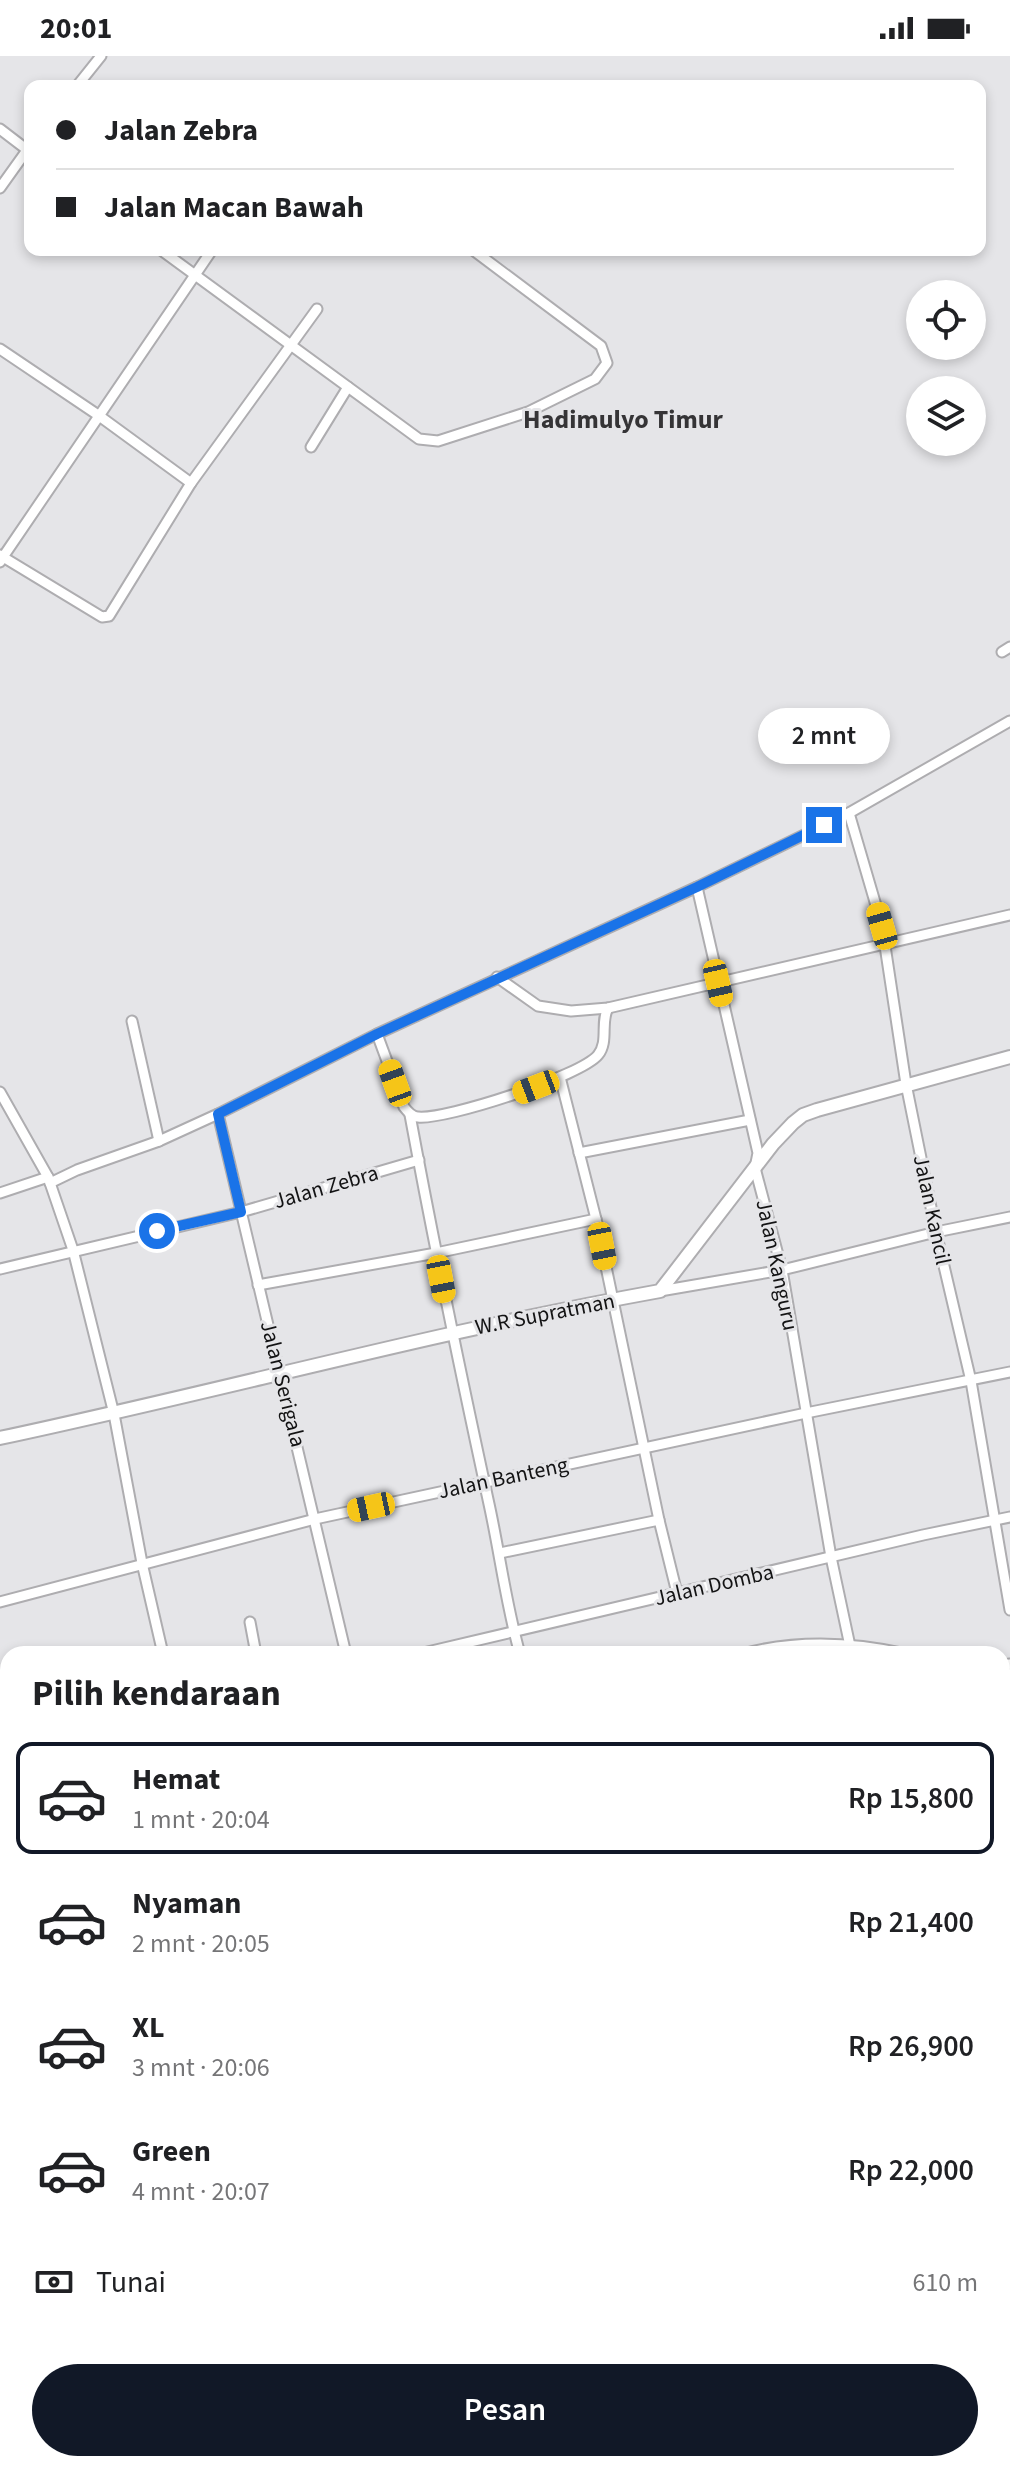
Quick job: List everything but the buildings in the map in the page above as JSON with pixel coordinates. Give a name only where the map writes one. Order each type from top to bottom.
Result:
[{"type":"street","points":[[82,80],[101,56]]},
{"type":"street","points":[[0,129],[24,146]]},
{"type":"street","points":[[0,188],[24,156]]},
{"type":"street","points":[[169,256],[419,439],[429,441],[452,437],[528,412],[595,379],[607,363],[601,346],[481,256]]},
{"type":"street","points":[[207,256],[1,558],[102,617],[109,616],[191,483],[317,309]]},
{"type":"street","points":[[0,349],[191,483]]},
{"type":"street","points":[[311,447],[348,387]]},
{"type":"street","points":[[0,1193],[49,1180],[159,1141],[218,1114],[377,1034],[697,887],[849,813],[1009,725]]},
{"type":"street","name":"Jalan Kancil","points":[[849,813],[882,926],[906,1084],[971,1381],[1010,1610]]},
{"type":"street","name":"Jalan Kanguru","points":[[697,887],[758,1153],[755,1168],[782,1270],[831,1557],[850,1646]]},
{"type":"street","points":[[497,977],[538,1006],[571,1011],[608,1008],[1010,915]]},
{"type":"street","points":[[410,1115],[419,1118],[440,1115],[517,1094],[560,1077],[598,1055],[603,1045],[604,1016],[608,1008]]},
{"type":"street","points":[[132,1021],[159,1141]]},
{"type":"street","points":[[377,1034],[404,1107],[410,1115],[518,1646]]},
{"type":"street","points":[[660,1291],[782,1133],[803,1115],[1010,1057]]},
{"type":"street","points":[[560,1077],[596,1219],[677,1593]]},
{"type":"street","points":[[0,1092],[49,1180],[73,1250],[114,1414],[161,1646]]},
{"type":"street","name":"Jalan Serigala","points":[[218,1114],[344,1646]]},
{"type":"street","points":[[579,1153],[750,1120]]},
{"type":"street","name":"Jalan Zebra","points":[[0,1269],[241,1212],[419,1160]]},
{"type":"street","points":[[660,1291],[782,1270],[1010,1217]]},
{"type":"street","points":[[258,1285],[436,1253],[596,1219]]},
{"type":"street","name":"W.R Supratman","points":[[0,1438],[114,1414],[452,1332],[660,1291]]},
{"type":"street","name":"Jalan Banteng","points":[[0,1602],[315,1519],[1010,1372]]},
{"type":"street","name":"Jalan Domba","points":[[455,1646],[1010,1517]]},
{"type":"street","points":[[500,1553],[659,1520]]},
{"type":"street","points":[[250,1622],[254,1646]]},
{"type":"street","points":[[778,1646],[850,1646]]},
{"type":"district","name":"Hadimulyo Timur","points":[[623,419]]},
{"type":"route","points":[[157,1231],[241,1212],[218,1114],[377,1034],[824,825]]}]
